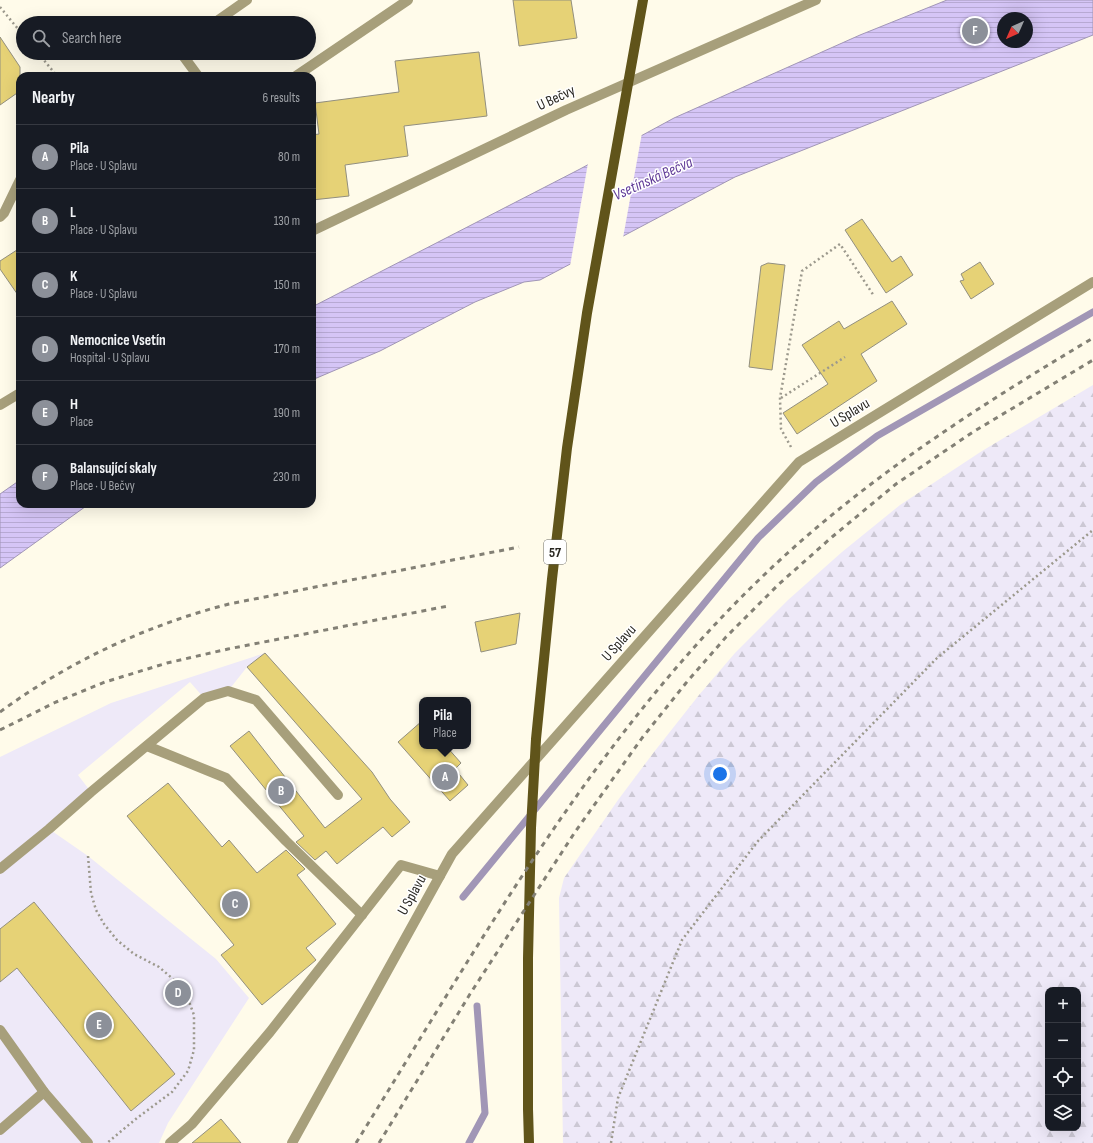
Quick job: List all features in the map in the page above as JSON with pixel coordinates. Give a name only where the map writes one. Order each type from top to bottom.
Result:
[{"type":"main road","name":"57","points":[[529,1143],[528,958],[531,828],[536,739],[551,587],[567,448],[587,314],[643,0]]},
{"type":"street","points":[[224,16],[247,0]]},
{"type":"street","points":[[302,72],[408,0]]},
{"type":"street","name":"U Bečvy","points":[[316,229],[566,110],[816,0]]},
{"type":"street","points":[[186,60],[195,72]]},
{"type":"street","points":[[0,217],[4,213],[16,188]]},
{"type":"street","name":"U Splavu","points":[[292,1143],[452,854],[799,462],[1093,282]]},
{"type":"street","points":[[0,405],[16,395]]},
{"type":"street","points":[[0,869],[204,698],[228,691],[256,700],[338,795]]},
{"type":"street","points":[[148,746],[226,778],[286,841],[362,915]]},
{"type":"street","points":[[170,1143],[192,1124],[265,1038],[401,866],[440,876]]},
{"type":"street","points":[[0,1030],[44,1092],[88,1143]]},
{"type":"street","points":[[0,1130],[44,1092]]},
{"type":"path","points":[[0,7],[16,26]]},
{"type":"path","points":[[44,60],[54,72]]},
{"type":"path","points":[[799,462],[781,428],[780,398],[802,270],[840,244],[874,296]]},
{"type":"path","points":[[780,398],[845,357]]},
{"type":"path","points":[[610,1143],[618,1098],[682,940],[758,840],[937,658],[1093,530]]},
{"type":"path","points":[[88,856],[91,893],[96,910],[104,924],[116,940],[134,954],[159,967],[185,991],[194,1015],[194,1050],[188,1071],[172,1092],[107,1143]]},
{"type":"green space","points":[[1093,385],[1093,1143],[563,1143],[559,898],[564,878],[618,800],[654,752],[699,695],[735,653],[788,600],[842,552],[900,505],[982,451]]},
{"type":"green space","points":[[265,653],[247,667],[228,691],[204,698],[190,682],[78,775],[91,792],[49,829],[88,856],[216,959],[249,998],[168,1123],[159,1143],[0,1143],[0,968],[17,968],[131,1111],[175,1074],[34,902],[0,929],[0,757],[111,703]]},
{"type":"water","name":"Vsetínská Bečva","points":[[947,0],[1093,0],[1093,35],[735,177],[540,280],[524,282],[475,302],[380,351],[316,378],[316,305],[580,169],[674,118],[860,35]]},
{"type":"water","points":[[16,483],[16,508],[83,508],[0,568],[0,494]]},
{"type":"pier","points":[[642,133],[623,238],[570,266],[588,163]]},
{"type":"building","points":[[513,0],[571,0],[577,38],[519,46]]},
{"type":"building","points":[[0,37],[20,67],[20,72],[16,72],[16,94],[0,105]]},
{"type":"building","points":[[479,52],[487,116],[404,126],[408,156],[345,165],[349,196],[316,200],[316,134],[319,134],[316,103],[399,92],[395,61]]},
{"type":"building","points":[[862,219],[892,262],[901,256],[913,275],[886,293],[845,230]]},
{"type":"building","points":[[16,251],[16,292],[0,269],[0,261]]},
{"type":"building","points":[[980,262],[994,284],[971,299],[960,281],[964,280],[961,274]]},
{"type":"building","points":[[768,263],[785,265],[772,370],[749,367],[761,266]]},
{"type":"building","points":[[892,301],[907,324],[861,354],[877,381],[797,434],[783,413],[828,384],[802,345],[839,321],[844,329]]},
{"type":"building","points":[[520,613],[516,644],[481,652],[475,622]]},
{"type":"building","points":[[265,653],[372,772],[390,799],[410,822],[392,837],[383,827],[337,864],[326,851],[315,860],[296,842],[304,836],[230,746],[249,731],[325,828],[362,799],[247,667]]},
{"type":"building","points":[[419,724],[419,749],[449,749],[461,763],[455,769],[468,785],[450,801],[398,742]]},
{"type":"building","points":[[168,783],[222,847],[229,840],[257,873],[286,850],[305,869],[297,875],[336,924],[306,948],[316,960],[262,1005],[221,955],[234,945],[127,816]]},
{"type":"building","points":[[34,902],[175,1074],[131,1111],[17,968],[0,982],[0,929]]},
{"type":"building","points":[[221,1119],[241,1143],[192,1143]]},
{"type":"waterway","points":[[463,897],[758,538],[816,482],[877,436],[1093,312]]},
{"type":"waterway","points":[[469,1143],[485,1113],[477,1006]]},
{"type":"railway","points":[[356,1143],[494,919],[542,846],[593,774],[646,704],[703,638],[764,575],[840,508],[922,447],[1006,391],[1093,338]]},
{"type":"railway","points":[[379,1143],[470,994],[575,832],[642,738],[686,683],[726,637],[779,584],[832,537],[896,484],[973,432],[1093,360]]},
{"type":"railway","points":[[0,712],[26,694],[81,661],[138,634],[198,613],[229,604],[519,547]]},
{"type":"railway","points":[[0,730],[56,702],[105,682],[167,663],[228,649],[448,606]]},
{"type":"place","name":"Balansující skaly","points":[[975,31]]},
{"type":"place","name":"Pila","points":[[445,777]]},
{"type":"place","name":"L","points":[[281,791]]},
{"type":"place","name":"K","points":[[235,904]]},
{"type":"place","name":"Nemocnice Vsetín","points":[[178,993]]},
{"type":"place","name":"H","points":[[99,1025]]}]
